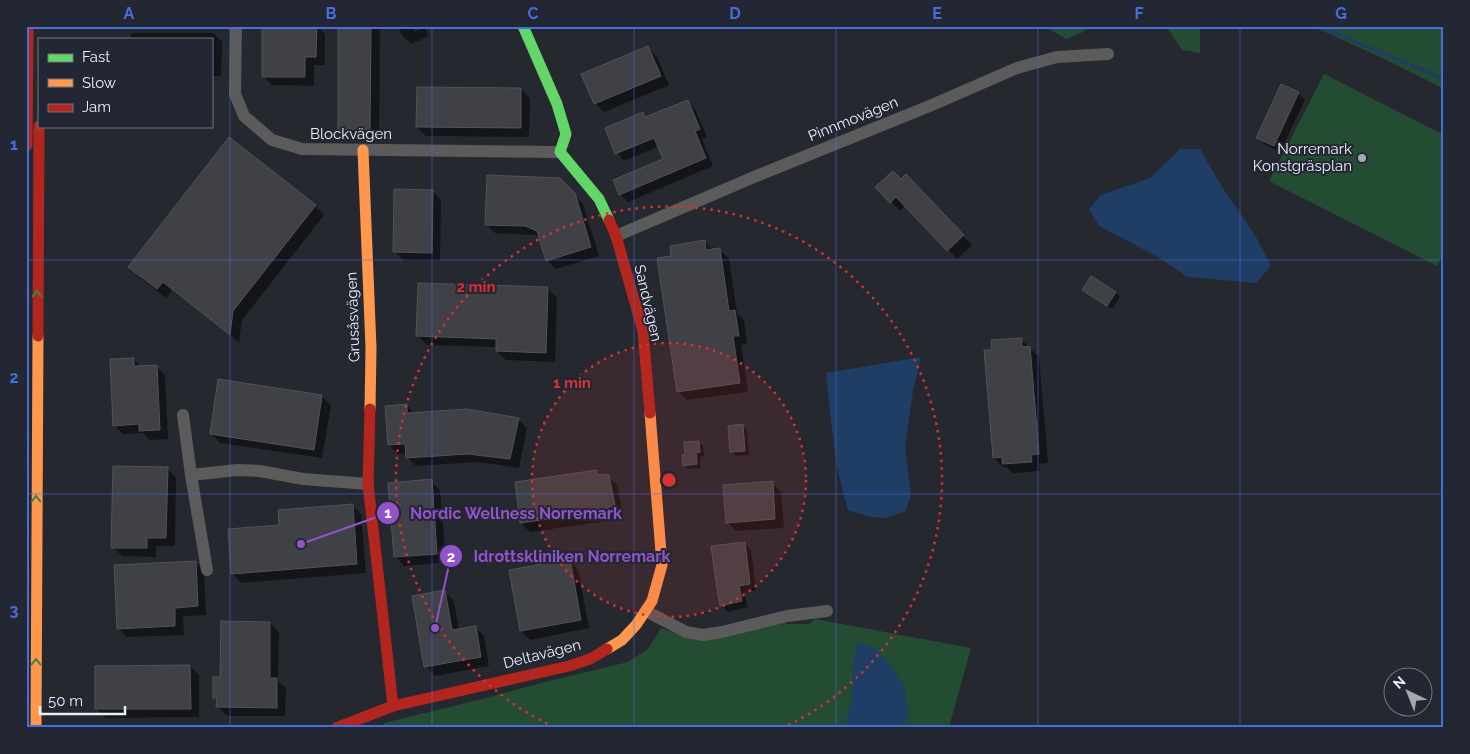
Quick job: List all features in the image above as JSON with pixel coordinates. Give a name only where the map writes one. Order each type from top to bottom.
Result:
[{"type":"street","points":[[27,161],[28,26]]},
{"type":"street","name":"Blockvägen","points":[[236,26],[235,94],[244,116],[272,140],[302,150],[560,152]]},
{"type":"street","points":[[522,26],[557,104],[566,134],[560,152]]},
{"type":"street","name":"Pinnmovägen","points":[[616,236],[1017,68],[1057,58],[1108,54]]},
{"type":"street","points":[[36,728],[39,128]]},
{"type":"street","name":"Grusåsvägen","points":[[362,150],[371,348],[368,484],[393,706]]},
{"type":"street","name":"Sandvägen","points":[[560,152],[599,199],[616,236],[643,331],[662,557],[662,565],[652,601],[646,611]]},
{"type":"street","points":[[183,415],[207,570]]},
{"type":"street","points":[[191,475],[236,470],[260,471],[303,479],[368,484]]},
{"type":"street","points":[[646,611],[686,632],[703,635],[787,616],[827,611]]},
{"type":"street","name":"Deltavägen","points":[[336,728],[393,706],[569,666],[590,659],[622,640],[646,611]]},
{"type":"green space","points":[[1045,26],[1088,26],[1083,32],[1066,39]]},
{"type":"green space","points":[[1166,26],[1200,26],[1200,53],[1182,50]]},
{"type":"green space","points":[[1312,26],[1444,26],[1444,89],[1393,63]]},
{"type":"green space","name":"Norremark Konstgräsplan","points":[[1324,74],[1444,135],[1444,253],[1437,266],[1269,181]]},
{"type":"green space","points":[[815,619],[971,648],[950,728],[384,728],[384,723],[628,662],[648,649],[661,628],[692,640],[720,638],[785,622],[786,624],[809,624]]},
{"type":"water","points":[[1180,149],[1200,149],[1222,187],[1255,235],[1271,266],[1256,283],[1188,277],[1156,256],[1099,226],[1089,209],[1101,195],[1150,178]]},
{"type":"water","points":[[921,357],[913,391],[905,447],[911,494],[906,511],[886,518],[870,517],[848,510],[836,459],[826,373]]},
{"type":"water","points":[[857,643],[877,648],[904,685],[909,720],[893,728],[864,728],[845,723],[852,698],[853,663]]},
{"type":"building","points":[[262,26],[317,26],[316,57],[305,57],[305,77],[262,77]]},
{"type":"building","points":[[338,26],[371,26],[370,130],[338,129]]},
{"type":"building","points":[[648,46],[661,76],[594,104],[581,74]]},
{"type":"building","points":[[1281,84],[1299,92],[1274,146],[1256,138]]},
{"type":"building","points":[[417,87],[521,88],[521,128],[416,127]]},
{"type":"building","points":[[688,100],[700,129],[695,131],[706,158],[619,195],[613,180],[663,159],[654,138],[615,154],[605,128],[643,112],[645,117]]},
{"type":"building","points":[[229,137],[316,205],[233,311],[230,335],[163,282],[157,289],[128,267]]},
{"type":"building","points":[[893,171],[901,179],[906,174],[964,235],[947,251],[896,197],[890,203],[875,187]]},
{"type":"building","points":[[487,175],[560,178],[575,193],[591,247],[546,261],[537,231],[525,226],[485,225]]},
{"type":"building","points":[[394,189],[433,190],[432,253],[393,252]]},
{"type":"building","points":[[705,240],[706,250],[720,248],[729,311],[735,310],[739,336],[733,336],[740,383],[677,392],[657,258],[671,256],[670,246]]},
{"type":"building","points":[[1091,276],[1116,292],[1107,306],[1082,290]]},
{"type":"building","points":[[418,283],[548,287],[546,353],[496,351],[496,339],[416,336]]},
{"type":"building","points":[[1022,338],[1022,347],[1030,346],[1039,454],[1031,455],[1032,462],[1002,464],[1002,457],[993,458],[984,350],[992,350],[991,340]]},
{"type":"building","points":[[134,358],[134,366],[157,365],[160,430],[139,431],[139,424],[113,426],[110,359]]},
{"type":"building","points":[[218,379],[322,395],[314,450],[210,434]]},
{"type":"building","points":[[407,404],[407,413],[467,409],[519,418],[510,459],[468,454],[406,458],[405,444],[388,445],[385,406]]},
{"type":"building","points":[[743,424],[745,451],[730,452],[728,426]]},
{"type":"building","points":[[699,441],[700,452],[696,453],[697,464],[683,466],[682,455],[685,455],[684,442]]},
{"type":"building","points":[[113,466],[168,467],[166,538],[147,538],[147,548],[111,548]]},
{"type":"building","points":[[597,470],[597,474],[609,475],[615,505],[606,508],[606,511],[520,523],[515,482]]},
{"type":"building","points":[[432,479],[437,554],[394,557],[388,483]]},
{"type":"building","points":[[773,481],[775,519],[726,523],[723,485]]},
{"type":"building","points":[[353,504],[357,564],[231,574],[228,529],[279,525],[278,510]]},
{"type":"building","points":[[745,542],[750,584],[739,586],[742,601],[720,606],[711,546]]},
{"type":"building","points":[[570,559],[581,620],[520,631],[509,570]]},
{"type":"building","points":[[196,561],[198,606],[175,608],[175,626],[117,629],[114,565]]},
{"type":"building","points":[[445,590],[452,630],[476,626],[481,657],[424,667],[412,596]]},
{"type":"building","points":[[221,621],[270,622],[270,678],[277,678],[277,708],[216,707],[217,698],[213,698],[213,677],[220,677]]},
{"type":"building","points":[[190,665],[191,709],[95,709],[95,666]]},
{"type":"waterway","points":[[1318,26],[1444,79]]},
{"type":"traffic: fast","points":[[523,26],[557,104],[566,134],[560,152],[599,199],[609,220]]},
{"type":"traffic: slow","points":[[363,150],[371,348],[370,409]]},
{"type":"traffic: slow","points":[[36,728],[38,336]]},
{"type":"traffic: slow","points":[[607,649],[622,640],[636,625],[652,601],[662,565],[650,413]]},
{"type":"traffic: jam","points":[[27,145],[28,26]]},
{"type":"traffic: jam","points":[[38,336],[39,128]]},
{"type":"traffic: jam","points":[[609,220],[616,236],[643,331],[650,413]]},
{"type":"traffic: jam","points":[[370,409],[368,484],[393,706]]},
{"type":"traffic: jam","points":[[336,728],[393,706],[569,666],[590,659],[607,649]]},
{"type":"place","name":"Norremark Konstgräsplan","points":[[1362,158]]},
{"type":"place","name":"Nordic Wellness Norremark","points":[[301,544]]},
{"type":"place","name":"Idrottskliniken Norremark","points":[[435,628]]}]
